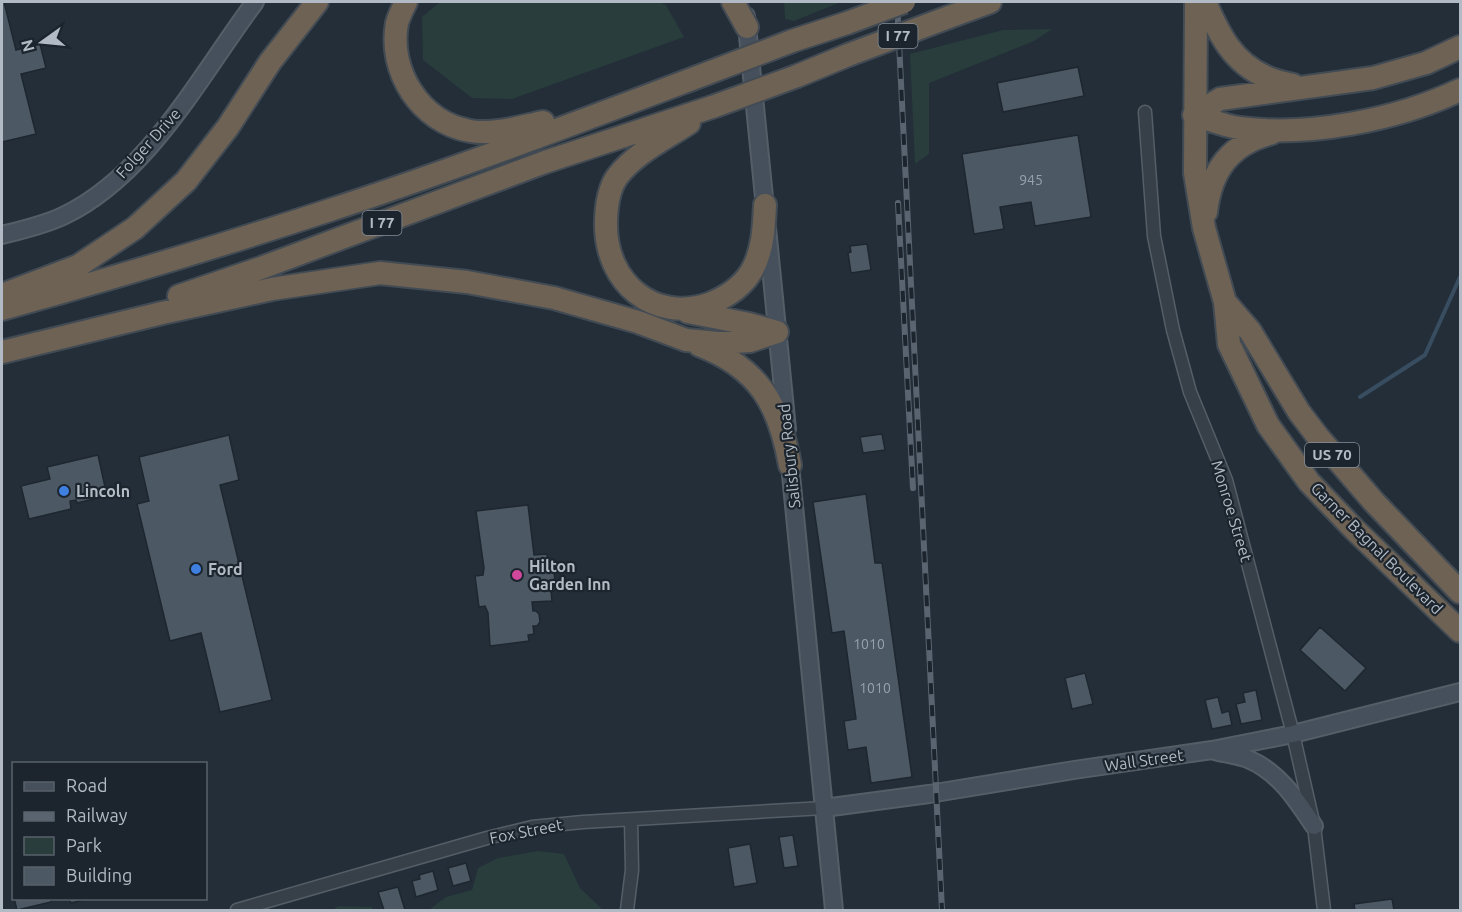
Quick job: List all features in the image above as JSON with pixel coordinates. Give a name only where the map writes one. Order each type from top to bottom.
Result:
[{"type":"highway","points":[[2,295],[78,266],[135,228],[186,181],[228,127],[270,62],[317,2]]},
{"type":"highway","points":[[406,2],[397,22],[396,51],[403,79],[419,103],[442,121],[470,131],[499,131],[583,113],[666,89]]},
{"type":"highway","points":[[733,2],[747,27]]},
{"type":"highway","name":"I 77","points":[[2,309],[140,270],[325,212],[904,2]]},
{"type":"highway","name":"I 77","points":[[2,352],[50,340],[261,268],[545,162],[715,106],[990,2]]},
{"type":"highway","name":"Garner Bagnal Boulevard","points":[[1196,2],[1195,173],[1204,228],[1225,302],[1229,344],[1268,425],[1310,482],[1354,529],[1461,631]]},
{"type":"highway","points":[[1205,2],[1219,35],[1239,60],[1266,78],[1293,85],[1318,85]]},
{"type":"highway","points":[[1194,115],[1220,99],[1373,78],[1426,63],[1461,47]]},
{"type":"highway","points":[[1194,115],[1236,128],[1279,131],[1337,125],[1392,115],[1461,90]]},
{"type":"highway","points":[[715,106],[639,156],[616,178],[606,208],[606,239],[616,268],[630,289],[651,304],[777,332]]},
{"type":"highway","points":[[1204,228],[1209,191],[1219,169],[1235,151],[1255,138],[1279,131]]},
{"type":"highway","points":[[675,310],[692,309],[724,298],[740,286],[753,270],[763,238],[765,206]]},
{"type":"highway","points":[[50,340],[272,289],[380,273],[467,282],[554,298],[638,322],[720,353],[749,373],[771,400],[786,440],[790,465]]},
{"type":"highway","name":"Garner Bagnal Boulevard","points":[[1225,302],[1250,331],[1299,412],[1318,437],[1374,502],[1461,592]]},
{"type":"highway","points":[[686,340],[718,343],[750,341],[777,332]]},
{"type":"street","name":"Folger Drive","points":[[2,235],[63,216],[91,200],[128,170],[170,122],[255,2]]},
{"type":"street","name":"Salisbury Road","points":[[744,2],[834,910]]},
{"type":"street","name":"Monroe Street","points":[[1145,112],[1154,236],[1173,330],[1190,392],[1226,480],[1293,734],[1314,826],[1324,910]]},
{"type":"street","name":"Wall Street","points":[[825,808],[1212,750],[1293,734],[1461,692]]},
{"type":"street","points":[[1212,750],[1248,759],[1276,776],[1296,798],[1314,826]]},
{"type":"street","name":"Fox Street","points":[[237,910],[521,830],[583,822],[825,808]]},
{"type":"street","points":[[627,910],[632,870],[631,820]]},
{"type":"green space","points":[[440,2],[659,2],[666,5],[684,37],[512,99],[472,98],[423,60],[422,17]]},
{"type":"green space","points":[[784,2],[841,2],[794,21],[785,19]]},
{"type":"green space","points":[[1052,29],[1034,41],[929,83],[929,154],[915,164],[910,54],[1003,30]]},
{"type":"green space","points":[[538,851],[564,854],[580,888],[603,910],[429,910],[446,897],[472,890],[478,868],[498,858]]},
{"type":"green space","points":[[338,906],[372,907],[373,910],[333,910]]},
{"type":"building","points":[[2,2],[4,2],[16,50],[40,44],[46,68],[21,74],[36,134],[2,142]]},
{"type":"building","points":[[1078,67],[1084,96],[1003,112],[997,83]]},
{"type":"building","points":[[1078,135],[1091,217],[1035,226],[1031,202],[1000,207],[1004,229],[974,234],[962,154]]},
{"type":"building","points":[[867,244],[871,270],[851,273],[848,253],[851,252],[850,246]]},
{"type":"building","points":[[882,434],[885,450],[863,453],[860,437]]},
{"type":"building","name":"Ford","points":[[229,435],[239,480],[220,485],[272,700],[220,712],[201,633],[170,641],[137,504],[149,501],[139,457]]},
{"type":"building","name":"Lincoln","points":[[98,455],[107,496],[77,503],[76,500],[70,501],[71,509],[29,519],[21,486],[50,479],[47,467]]},
{"type":"building","points":[[866,494],[875,563],[882,563],[912,777],[871,783],[866,747],[848,750],[844,721],[856,719],[844,631],[832,633],[813,502]]},
{"type":"building","name":"Hilton Garden Inn","points":[[528,505],[534,555],[547,554],[548,564],[553,563],[556,590],[551,591],[552,601],[532,602],[533,611],[539,614],[540,622],[537,626],[533,626],[534,634],[528,635],[529,641],[490,646],[488,613],[485,606],[479,607],[475,576],[483,575],[484,568],[476,511]]},
{"type":"building","points":[[1320,627],[1366,668],[1345,691],[1300,650]]},
{"type":"building","points":[[1085,673],[1093,704],[1072,709],[1065,678]]},
{"type":"building","points":[[1256,690],[1262,720],[1241,724],[1236,704],[1245,702],[1243,693]]},
{"type":"building","points":[[1218,697],[1222,713],[1229,711],[1232,725],[1212,729],[1205,700]]},
{"type":"building","points":[[793,835],[798,866],[784,868],[779,837]]},
{"type":"building","points":[[750,844],[757,883],[734,887],[728,848]]},
{"type":"building","points":[[466,863],[471,881],[453,886],[448,868]]},
{"type":"building","points":[[433,871],[438,890],[416,897],[412,881],[420,879],[419,875]]},
{"type":"building","points":[[398,887],[405,910],[384,910],[378,892]]},
{"type":"building","points":[[1392,899],[1394,910],[1355,910],[1354,904]]},
{"type":"building","points":[[14,900],[51,900],[51,902],[17,910]]},
{"type":"waterway","points":[[1360,397],[1425,355],[1460,277]]},
{"type":"railway","points":[[897,2],[942,910]]},
{"type":"railway","points":[[898,203],[913,488]]},
{"type":"place","name":"Lincoln","points":[[64,491]]},
{"type":"place","name":"Ford","points":[[196,569]]},
{"type":"place","name":"Hilton Garden Inn","points":[[517,575]]}]
